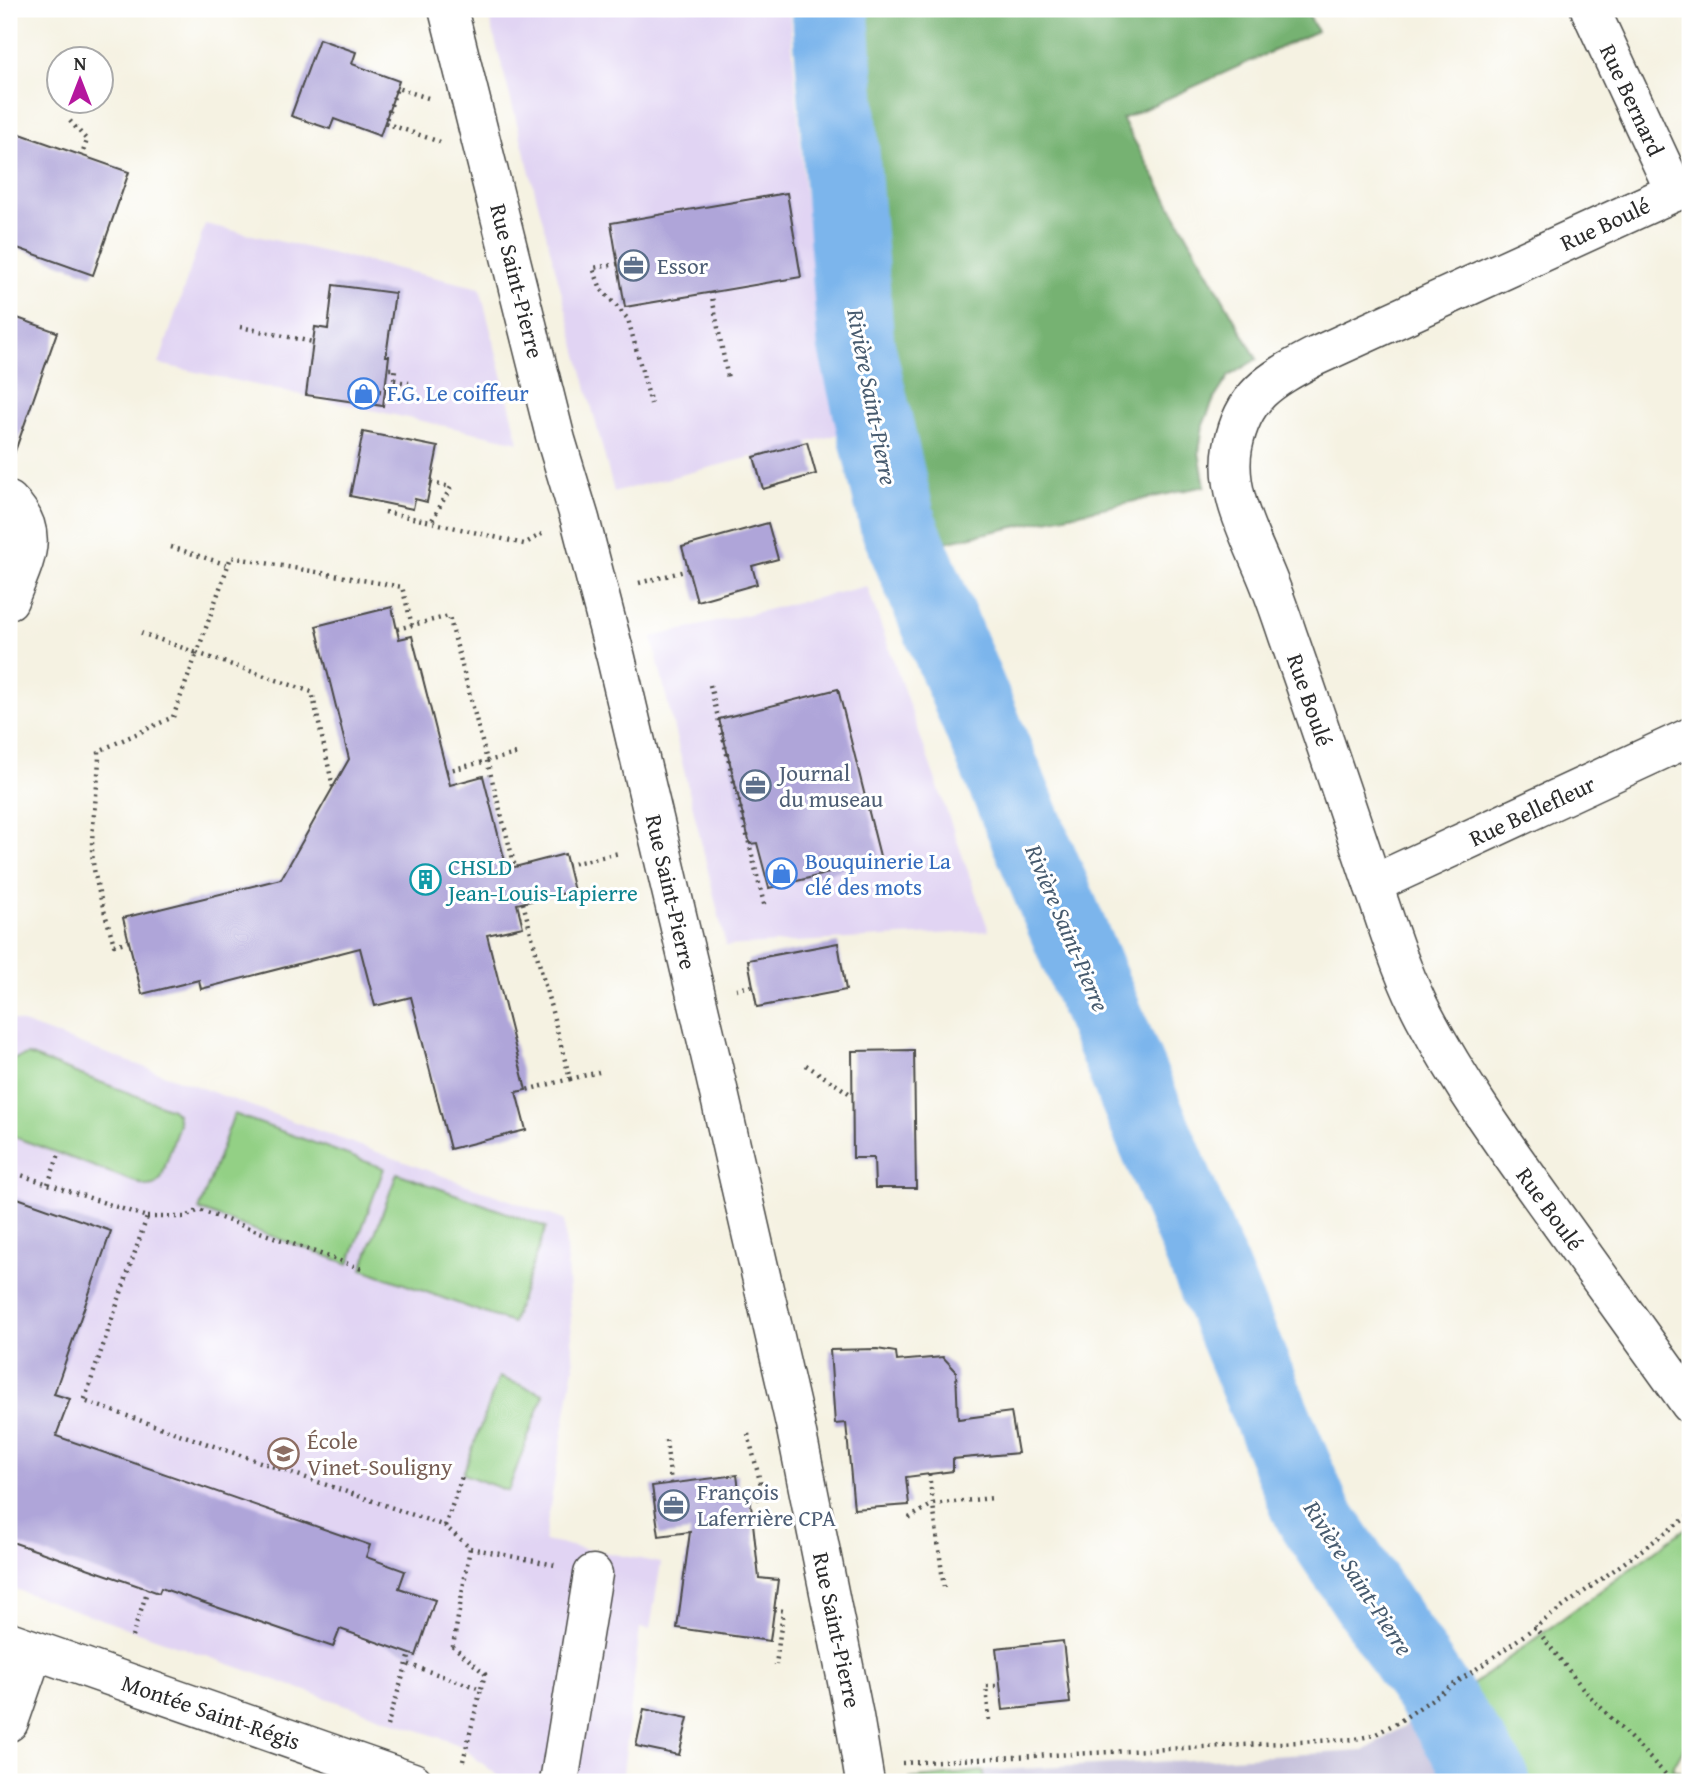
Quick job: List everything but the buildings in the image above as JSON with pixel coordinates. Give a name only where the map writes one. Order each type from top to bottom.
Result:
[{"type":"street","name":"Rue Saint-Pierre","points":[[448,9],[556,440],[580,519],[616,658],[713,1067],[795,1424],[855,1716],[865,1782]]},
{"type":"street","name":"Rue Bernard","points":[[1590,9],[1683,188]]},
{"type":"street","name":"Rue Boulé","points":[[1683,188],[1314,357],[1260,389],[1248,408],[1233,446],[1231,467],[1234,491],[1249,536],[1289,639],[1396,956],[1423,1014],[1492,1129],[1690,1404]]},
{"type":"street","points":[[9,500],[20,511],[28,526],[28,547],[9,600]]},
{"type":"street","name":"Rue Bellefleur","points":[[1373,884],[1690,737]]},
{"type":"street","points":[[559,1782],[593,1574]]},
{"type":"street","points":[[9,1722],[21,1646]]},
{"type":"street","name":"Montée Saint-Régis","points":[[21,1646],[413,1782]]},
{"type":"path","points":[[440,102],[397,88],[385,123],[450,146]]},
{"type":"path","points":[[70,121],[87,141],[82,155]]},
{"type":"path","points":[[618,264],[593,268],[601,289],[628,320],[651,404]]},
{"type":"path","points":[[711,292],[728,379]]},
{"type":"path","points":[[240,327],[313,342]]},
{"type":"path","points":[[379,391],[393,393],[395,369],[388,369]]},
{"type":"path","points":[[394,381],[409,383]]},
{"type":"path","points":[[431,483],[451,487],[431,522]]},
{"type":"path","points":[[385,512],[524,544],[548,530]]},
{"type":"path","points":[[171,547],[229,565]]},
{"type":"path","points":[[129,941],[114,945],[92,852],[99,751],[173,717],[231,558],[402,587],[412,625]]},
{"type":"path","points":[[631,585],[689,570]]},
{"type":"path","points":[[397,628],[449,616],[515,867]]},
{"type":"path","points":[[141,634],[312,692],[333,787]]},
{"type":"path","points":[[710,685],[765,908]]},
{"type":"path","points":[[446,771],[516,754]]},
{"type":"path","points":[[568,865],[627,851]]},
{"type":"path","points":[[759,882],[767,880]]},
{"type":"path","points":[[523,903],[569,1079]]},
{"type":"path","points":[[729,990],[753,986]]},
{"type":"path","points":[[806,1065],[852,1095]]},
{"type":"path","points":[[526,1090],[598,1072]]},
{"type":"path","points":[[48,1184],[59,1153]]},
{"type":"path","points":[[9,1171],[147,1217],[186,1217],[199,1210],[362,1269]]},
{"type":"path","points":[[147,1217],[84,1401],[445,1526],[470,1548],[540,1562]]},
{"type":"path","points":[[748,1434],[764,1497]]},
{"type":"path","points":[[666,1440],[671,1483]]},
{"type":"path","points":[[445,1526],[463,1474]]},
{"type":"path","points":[[929,1474],[944,1588]]},
{"type":"path","points":[[750,1500],[777,1495]]},
{"type":"path","points":[[909,1518],[933,1504],[993,1498]]},
{"type":"path","points":[[898,1763],[1356,1739],[1374,1735],[1400,1721],[1491,1659],[1690,1515]]},
{"type":"path","points":[[463,1761],[485,1674],[453,1646],[470,1548]]},
{"type":"path","points":[[132,1637],[148,1589]]},
{"type":"path","points":[[774,1609],[783,1611],[776,1665]]},
{"type":"path","points":[[1534,1626],[1585,1691],[1673,1782]]},
{"type":"path","points":[[387,1726],[410,1654]]},
{"type":"path","points":[[407,1664],[481,1689]]},
{"type":"path","points":[[989,1720],[986,1686],[1001,1686]]},
{"type":"shaded area","points":[[487,9],[789,9],[805,194],[848,432],[614,492]]},
{"type":"shaded area","points":[[205,224],[480,288],[519,442],[159,364]]},
{"type":"shaded area","points":[[867,586],[989,931],[726,946],[652,637]]},
{"type":"shaded area","name":"École Vinet-Souligny","points":[[9,1018],[564,1220],[574,1367],[544,1541],[661,1563],[650,1629],[640,1628],[622,1782],[506,1782],[459,1745],[9,1587]]},
{"type":"shaded area","points":[[1428,1711],[1474,1782],[984,1782],[984,1771],[1364,1751]]},
{"type":"green space","points":[[856,9],[1306,9],[1317,31],[1122,119],[1257,359],[1229,376],[1214,399],[1203,425],[1199,452],[1205,486],[926,546],[889,336]]},
{"type":"green space","points":[[28,1055],[172,1109],[177,1114],[179,1124],[161,1179],[154,1185],[146,1186],[9,1135],[9,1060]]},
{"type":"green space","points":[[234,1114],[384,1168],[349,1264],[199,1210]]},
{"type":"green space","points":[[397,1173],[546,1227],[512,1323],[362,1269]]},
{"type":"green space","points":[[499,1377],[544,1394],[508,1491],[463,1474]]},
{"type":"green space","points":[[1690,1525],[1690,1737],[1672,1769],[1690,1776],[1690,1782],[1529,1782],[1468,1688]]},
{"type":"green space","points":[[984,1771],[984,1782],[910,1782],[910,1779]]},
{"type":"waterway","name":"Rivière Saint-Pierre","points":[[830,9],[856,344],[898,524],[1312,1512],[1492,1782]]},
{"type":"place","name":"Essor","points":[[634,266]]},
{"type":"place","name":"F.G. Le coiffeur","points":[[364,393]]},
{"type":"place","name":"Journal du museau","points":[[756,786]]},
{"type":"place","name":"Bouquinerie La clé des mots","points":[[782,874]]},
{"type":"place","name":"CHSLD Jean-Louis-Lapierre","points":[[425,880]]},
{"type":"place","name":"École Vinet-Souligny","points":[[284,1454]]},
{"type":"place","name":"François Laferrière CPA","points":[[674,1505]]}]
